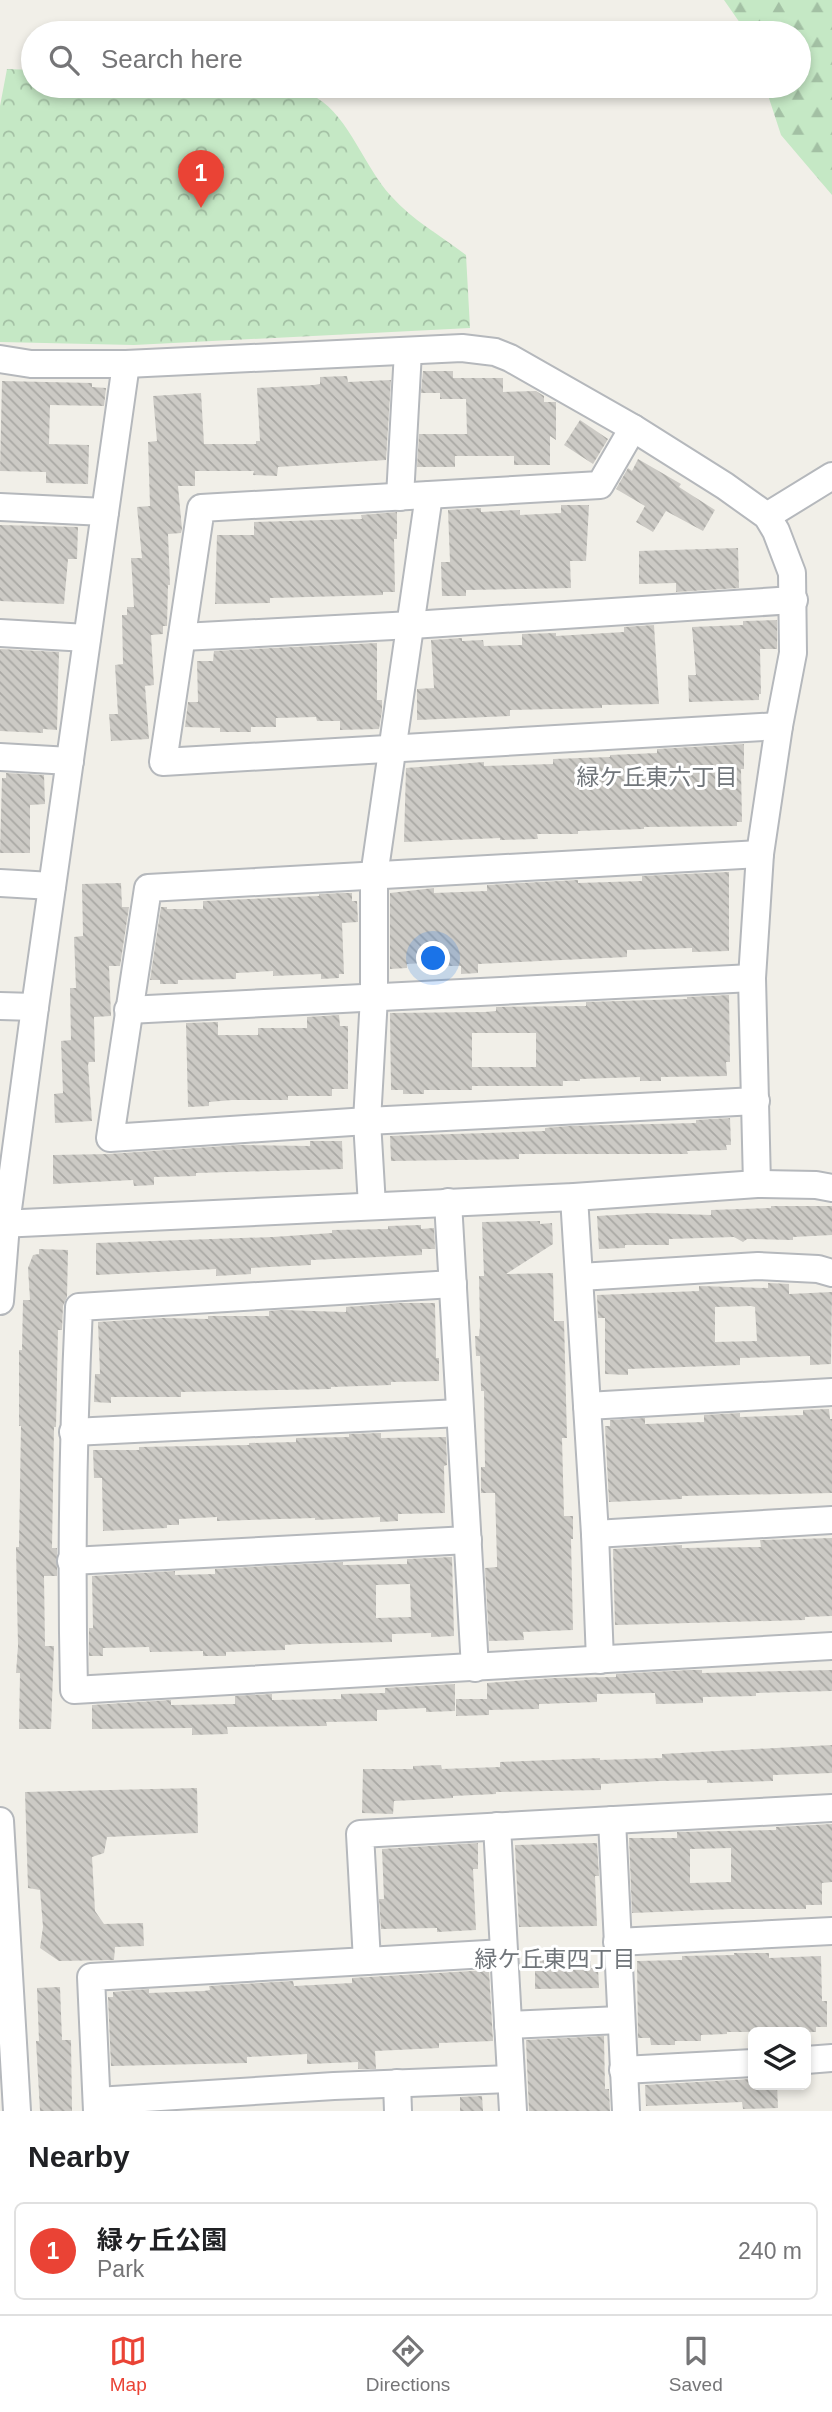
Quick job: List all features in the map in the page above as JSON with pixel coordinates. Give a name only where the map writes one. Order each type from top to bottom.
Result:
[{"type":"street","points":[[0,359],[31,364],[126,364],[462,348],[495,352],[551,380],[633,428],[767,516],[776,531],[792,573],[794,600],[793,653],[760,855],[752,978],[757,1184]]},
{"type":"street","points":[[400,497],[408,351]]},
{"type":"street","points":[[0,1301],[8,1142],[35,1007],[126,364]]},
{"type":"street","points":[[633,428],[600,485],[201,508],[163,762],[779,726]]},
{"type":"street","points":[[767,516],[832,476]]},
{"type":"street","points":[[372,1206],[368,1121],[374,997],[374,876],[429,495]]},
{"type":"street","points":[[0,507],[105,512]]},
{"type":"street","points":[[182,637],[794,600]]},
{"type":"street","points":[[0,633],[87,638]]},
{"type":"street","points":[[0,757],[70,761]]},
{"type":"street","points":[[756,1101],[368,1121],[110,1138],[148,888],[760,855]]},
{"type":"street","points":[[0,883],[52,887]]},
{"type":"street","points":[[128,1010],[752,978]]},
{"type":"street","points":[[0,1006],[35,1007]]},
{"type":"street","points":[[3,1224],[574,1197],[757,1184],[816,1185],[832,1188]]},
{"type":"street","points":[[574,1197],[600,1660]]},
{"type":"street","points":[[448,1202],[475,1668]]},
{"type":"street","points":[[580,1277],[758,1266],[818,1269],[832,1273]]},
{"type":"street","points":[[453,1284],[79,1307],[71,1561],[74,1690],[832,1646]]},
{"type":"street","points":[[587,1406],[832,1392]]},
{"type":"street","points":[[73,1432],[460,1413]]},
{"type":"street","points":[[595,1534],[832,1520]]},
{"type":"street","points":[[71,1561],[468,1540]]},
{"type":"street","points":[[367,1961],[360,1834],[832,1808]]},
{"type":"street","points":[[611,1820],[626,2111]]},
{"type":"street","points":[[0,1821],[17,2111]]},
{"type":"street","points":[[497,1826],[513,2111]]},
{"type":"street","points":[[617,1942],[832,1931]]},
{"type":"street","points":[[504,1953],[91,1977],[97,2106],[397,2083],[511,2079]]},
{"type":"street","points":[[508,2025],[620,2020]]},
{"type":"street","points":[[811,2060],[832,2058]]},
{"type":"street","points":[[623,2070],[748,2063]]},
{"type":"street","points":[[397,2083],[398,2111]]},
{"type":"green space","points":[[724,0],[832,0],[832,195],[781,135],[769,98],[811,98],[811,21],[739,21]]},
{"type":"green space","points":[[7,69],[21,70],[21,98],[316,98],[338,117],[382,185],[399,205],[466,255],[470,328],[134,345],[0,342],[0,106]]},
{"type":"building","points":[[423,371],[453,371],[453,378],[503,378],[503,392],[536,391],[544,396],[544,402],[556,402],[556,440],[550,436],[550,465],[514,465],[514,456],[455,456],[455,467],[417,467],[419,434],[467,434],[466,399],[440,399],[440,393],[421,393]]},
{"type":"building","points":[[347,376],[348,382],[391,380],[386,460],[278,467],[277,476],[253,475],[254,471],[195,471],[195,486],[178,486],[182,529],[181,533],[168,534],[170,585],[167,626],[163,626],[163,634],[151,635],[154,685],[145,686],[149,739],[111,741],[109,714],[118,714],[115,665],[123,664],[122,615],[127,615],[127,607],[134,607],[131,558],[142,558],[137,507],[150,506],[148,442],[157,441],[153,396],[201,393],[204,444],[256,444],[256,441],[260,441],[257,388],[314,385],[320,384],[320,377]]},
{"type":"building","points":[[2,381],[92,383],[92,387],[106,388],[104,406],[50,405],[49,444],[89,445],[88,484],[46,483],[46,472],[0,471]]},
{"type":"building","points":[[580,420],[608,439],[593,464],[564,445]]},
{"type":"building","points":[[638,459],[681,484],[679,487],[715,510],[703,531],[666,511],[653,532],[636,522],[645,506],[616,489],[628,468],[632,471]]},
{"type":"building","points":[[561,505],[589,505],[586,561],[570,561],[571,588],[466,590],[466,596],[442,596],[441,562],[450,562],[448,510],[520,510],[520,515],[561,513]]},
{"type":"building","points":[[397,512],[397,539],[394,539],[395,592],[383,592],[383,595],[270,598],[270,603],[215,604],[217,535],[254,535],[254,522],[362,519],[361,515]]},
{"type":"building","points":[[0,525],[78,527],[77,559],[68,559],[64,604],[0,601]]},
{"type":"building","points":[[738,548],[739,588],[676,592],[676,583],[639,584],[639,551]]},
{"type":"building","points":[[777,620],[777,649],[760,649],[759,700],[689,702],[688,675],[696,675],[692,627],[743,625],[743,621]]},
{"type":"building","points":[[654,625],[659,704],[510,710],[510,716],[417,720],[417,689],[434,688],[431,640],[462,638],[462,641],[483,640],[484,646],[522,645],[522,634],[556,633],[556,636],[624,632],[624,627]]},
{"type":"building","points":[[377,643],[377,700],[382,700],[379,729],[340,730],[340,721],[317,721],[316,717],[276,718],[276,727],[251,727],[251,732],[220,732],[220,728],[185,727],[188,702],[198,702],[197,661],[213,661],[214,651]]},
{"type":"building","points":[[0,649],[59,652],[57,730],[43,729],[43,733],[0,731]]},
{"type":"building","points":[[744,744],[744,769],[741,769],[742,822],[737,822],[737,826],[644,827],[578,831],[578,834],[537,834],[538,839],[404,842],[406,768],[484,762],[484,766],[553,764],[553,759],[610,757],[657,753],[657,749]]},
{"type":"building","points":[[6,773],[44,775],[45,804],[30,805],[30,853],[0,853],[2,778],[6,778]]},
{"type":"building","points":[[729,872],[729,951],[692,952],[692,948],[627,950],[627,957],[478,964],[478,973],[461,974],[461,966],[444,966],[444,962],[407,964],[407,968],[390,969],[390,893],[434,888],[434,893],[487,891],[487,885],[578,880],[578,883],[642,881],[642,876]]},
{"type":"building","points":[[121,883],[122,907],[129,907],[120,966],[109,966],[111,1016],[94,1017],[95,1062],[89,1062],[88,1065],[92,1121],[55,1123],[54,1094],[63,1093],[61,1041],[71,1040],[70,988],[76,988],[74,937],[83,936],[82,884]]},
{"type":"building","points":[[352,893],[352,901],[357,901],[358,922],[342,923],[344,974],[339,974],[339,978],[321,979],[321,974],[273,976],[273,971],[236,973],[236,979],[178,980],[178,984],[160,984],[160,980],[150,980],[161,907],[203,909],[203,901]]},
{"type":"building","points":[[729,995],[730,1062],[726,1062],[727,1076],[661,1077],[661,1081],[640,1081],[640,1077],[580,1079],[563,1081],[563,1086],[472,1086],[472,1090],[424,1090],[424,1094],[403,1094],[403,1090],[391,1090],[390,1013],[485,1012],[496,1011],[496,1007],[586,1006],[586,1002]],"holes":[[[472,1033],[536,1033],[536,1067],[472,1067]]]},
{"type":"building","points":[[339,1015],[340,1026],[348,1026],[348,1089],[332,1089],[332,1096],[288,1096],[288,1100],[232,1100],[209,1102],[209,1106],[188,1107],[186,1023],[218,1022],[218,1035],[258,1035],[258,1028],[307,1028],[307,1017]]},
{"type":"building","points":[[730,1118],[731,1145],[726,1145],[727,1150],[687,1151],[688,1154],[519,1154],[519,1159],[391,1161],[390,1136],[545,1131],[545,1128],[568,1126],[696,1123],[696,1120]]},
{"type":"building","points":[[310,1141],[342,1141],[343,1169],[196,1173],[196,1176],[154,1177],[154,1185],[134,1186],[133,1180],[53,1184],[53,1155],[239,1145],[310,1146]]},
{"type":"building","points":[[832,1206],[832,1235],[793,1237],[793,1240],[747,1239],[743,1242],[734,1237],[669,1239],[669,1245],[625,1245],[625,1248],[599,1249],[597,1216],[649,1213],[711,1215],[711,1210]]},
{"type":"building","points":[[540,1221],[540,1224],[552,1223],[553,1244],[506,1274],[553,1273],[554,1321],[564,1321],[567,1438],[562,1438],[564,1516],[573,1516],[573,1630],[523,1632],[524,1640],[489,1641],[485,1568],[497,1567],[497,1561],[495,1493],[481,1493],[481,1467],[485,1467],[484,1391],[481,1391],[480,1356],[476,1356],[475,1336],[479,1336],[480,1326],[479,1276],[484,1276],[482,1222]]},
{"type":"building","points":[[421,1225],[421,1229],[434,1228],[435,1249],[422,1249],[422,1255],[311,1260],[311,1265],[251,1268],[251,1274],[216,1276],[216,1269],[96,1275],[96,1243],[273,1237],[332,1233],[332,1230],[388,1229],[388,1226]]},
{"type":"building","points":[[39,1249],[68,1250],[67,1297],[63,1306],[62,1330],[58,1330],[54,1427],[52,1548],[57,1548],[57,1576],[44,1576],[45,1646],[54,1646],[51,1729],[19,1729],[16,1547],[19,1547],[21,1426],[19,1350],[22,1350],[23,1300],[30,1300],[28,1268],[33,1255],[39,1254]]},
{"type":"building","points":[[768,1283],[789,1284],[789,1294],[832,1292],[831,1364],[810,1365],[810,1356],[740,1358],[740,1365],[628,1369],[628,1375],[605,1374],[605,1318],[598,1318],[597,1295],[699,1291],[699,1286],[768,1288]],"holes":[[[715,1307],[755,1307],[757,1341],[715,1342]]]},
{"type":"building","points":[[435,1303],[439,1381],[391,1382],[391,1385],[331,1389],[181,1392],[181,1397],[111,1397],[111,1403],[94,1402],[95,1374],[100,1374],[98,1322],[163,1318],[208,1319],[208,1316],[269,1316],[269,1311],[281,1310],[346,1312],[346,1307]]},
{"type":"building","points":[[829,1409],[832,1419],[832,1493],[682,1496],[682,1499],[609,1502],[605,1426],[610,1426],[610,1420],[645,1418],[645,1424],[704,1422],[704,1415],[803,1415],[803,1410]]},
{"type":"building","points":[[381,1433],[381,1438],[446,1437],[445,1513],[398,1514],[398,1521],[380,1522],[380,1517],[217,1521],[217,1517],[179,1519],[179,1525],[167,1525],[167,1528],[103,1531],[102,1478],[94,1478],[93,1450],[249,1445],[296,1442],[296,1438],[349,1437],[349,1434]]},
{"type":"building","points":[[832,1538],[832,1616],[805,1617],[805,1620],[615,1625],[613,1549],[682,1545],[682,1548],[761,1547],[760,1540]]},
{"type":"building","points":[[452,1557],[454,1636],[431,1637],[431,1633],[392,1634],[392,1642],[285,1645],[285,1650],[226,1652],[226,1656],[203,1656],[203,1651],[150,1652],[149,1647],[103,1648],[103,1656],[89,1656],[89,1628],[93,1628],[92,1576],[175,1571],[175,1575],[215,1574],[215,1569],[343,1562],[343,1565],[407,1564],[407,1559]],"holes":[[[410,1584],[411,1617],[376,1618],[376,1585]]]},
{"type":"building","points":[[702,1670],[702,1673],[832,1670],[832,1691],[756,1693],[756,1696],[703,1697],[703,1703],[656,1704],[655,1693],[597,1694],[597,1702],[539,1704],[539,1709],[489,1710],[489,1715],[456,1716],[456,1699],[487,1699],[487,1683],[616,1677],[616,1674]]},
{"type":"building","points":[[455,1684],[455,1711],[426,1712],[426,1708],[377,1710],[377,1721],[326,1722],[327,1726],[227,1727],[228,1734],[192,1735],[192,1728],[92,1729],[92,1705],[171,1700],[171,1705],[235,1704],[235,1696],[272,1694],[272,1700],[341,1699],[341,1694],[385,1693],[385,1688]]},
{"type":"building","points":[[832,1745],[832,1773],[773,1775],[773,1781],[660,1781],[601,1784],[601,1790],[496,1792],[453,1798],[394,1801],[393,1814],[362,1813],[363,1769],[413,1769],[413,1766],[441,1765],[442,1769],[500,1767],[500,1762],[662,1758],[662,1754]]},
{"type":"building","points":[[197,1788],[198,1833],[107,1837],[104,1853],[92,1857],[95,1911],[104,1924],[143,1923],[144,1946],[115,1947],[114,1960],[59,1961],[40,1948],[43,1927],[40,1890],[28,1888],[25,1792]]},
{"type":"building","points":[[832,1824],[832,1882],[822,1883],[822,1905],[806,1905],[806,1909],[632,1913],[629,1838],[677,1838],[677,1832],[776,1830],[776,1827]],"holes":[[[731,1848],[731,1882],[690,1883],[690,1849]]]},
{"type":"building","points":[[478,1843],[478,1869],[473,1869],[476,1930],[437,1932],[437,1928],[381,1929],[379,1899],[384,1899],[382,1849]]},
{"type":"building","points":[[597,1843],[597,1926],[519,1927],[515,1845]]},
{"type":"building","points":[[769,1953],[769,1958],[821,1956],[822,2001],[827,2001],[827,2027],[816,2027],[816,2032],[811,2032],[811,2027],[748,2027],[748,2032],[701,2035],[701,2041],[675,2041],[675,2045],[651,2045],[650,2038],[638,2038],[637,1961],[682,1960],[682,1956]]},
{"type":"building","points":[[535,1960],[591,1961],[591,1968],[598,1968],[599,1988],[535,1989]]},
{"type":"building","points":[[489,1970],[493,2041],[439,2043],[439,2048],[375,2051],[376,2069],[358,2069],[358,2062],[307,2064],[307,2054],[247,2057],[247,2063],[111,2066],[108,1997],[113,1997],[113,1992],[149,1989],[149,1993],[204,1991],[210,1990],[209,1986],[293,1981],[294,1986],[352,1983],[352,1978]]},
{"type":"building","points":[[60,1987],[62,2040],[71,2040],[72,2111],[40,2111],[36,2041],[39,2041],[37,1988]]},
{"type":"building","points":[[604,2036],[605,2089],[609,2089],[610,2111],[529,2111],[526,2040]]},
{"type":"building","points":[[748,2079],[748,2090],[777,2090],[778,2108],[743,2109],[742,2102],[646,2106],[645,2085]]},
{"type":"building","points":[[482,2096],[483,2111],[460,2111],[460,2097]]},
{"type":"place","name":"緑ヶ丘公園","points":[[201,208]]},
{"type":"district","name":"緑ケ丘東六丁目","points":[[657,777]]},
{"type":"district","name":"緑ケ丘東四丁目","points":[[555,1959]]}]
